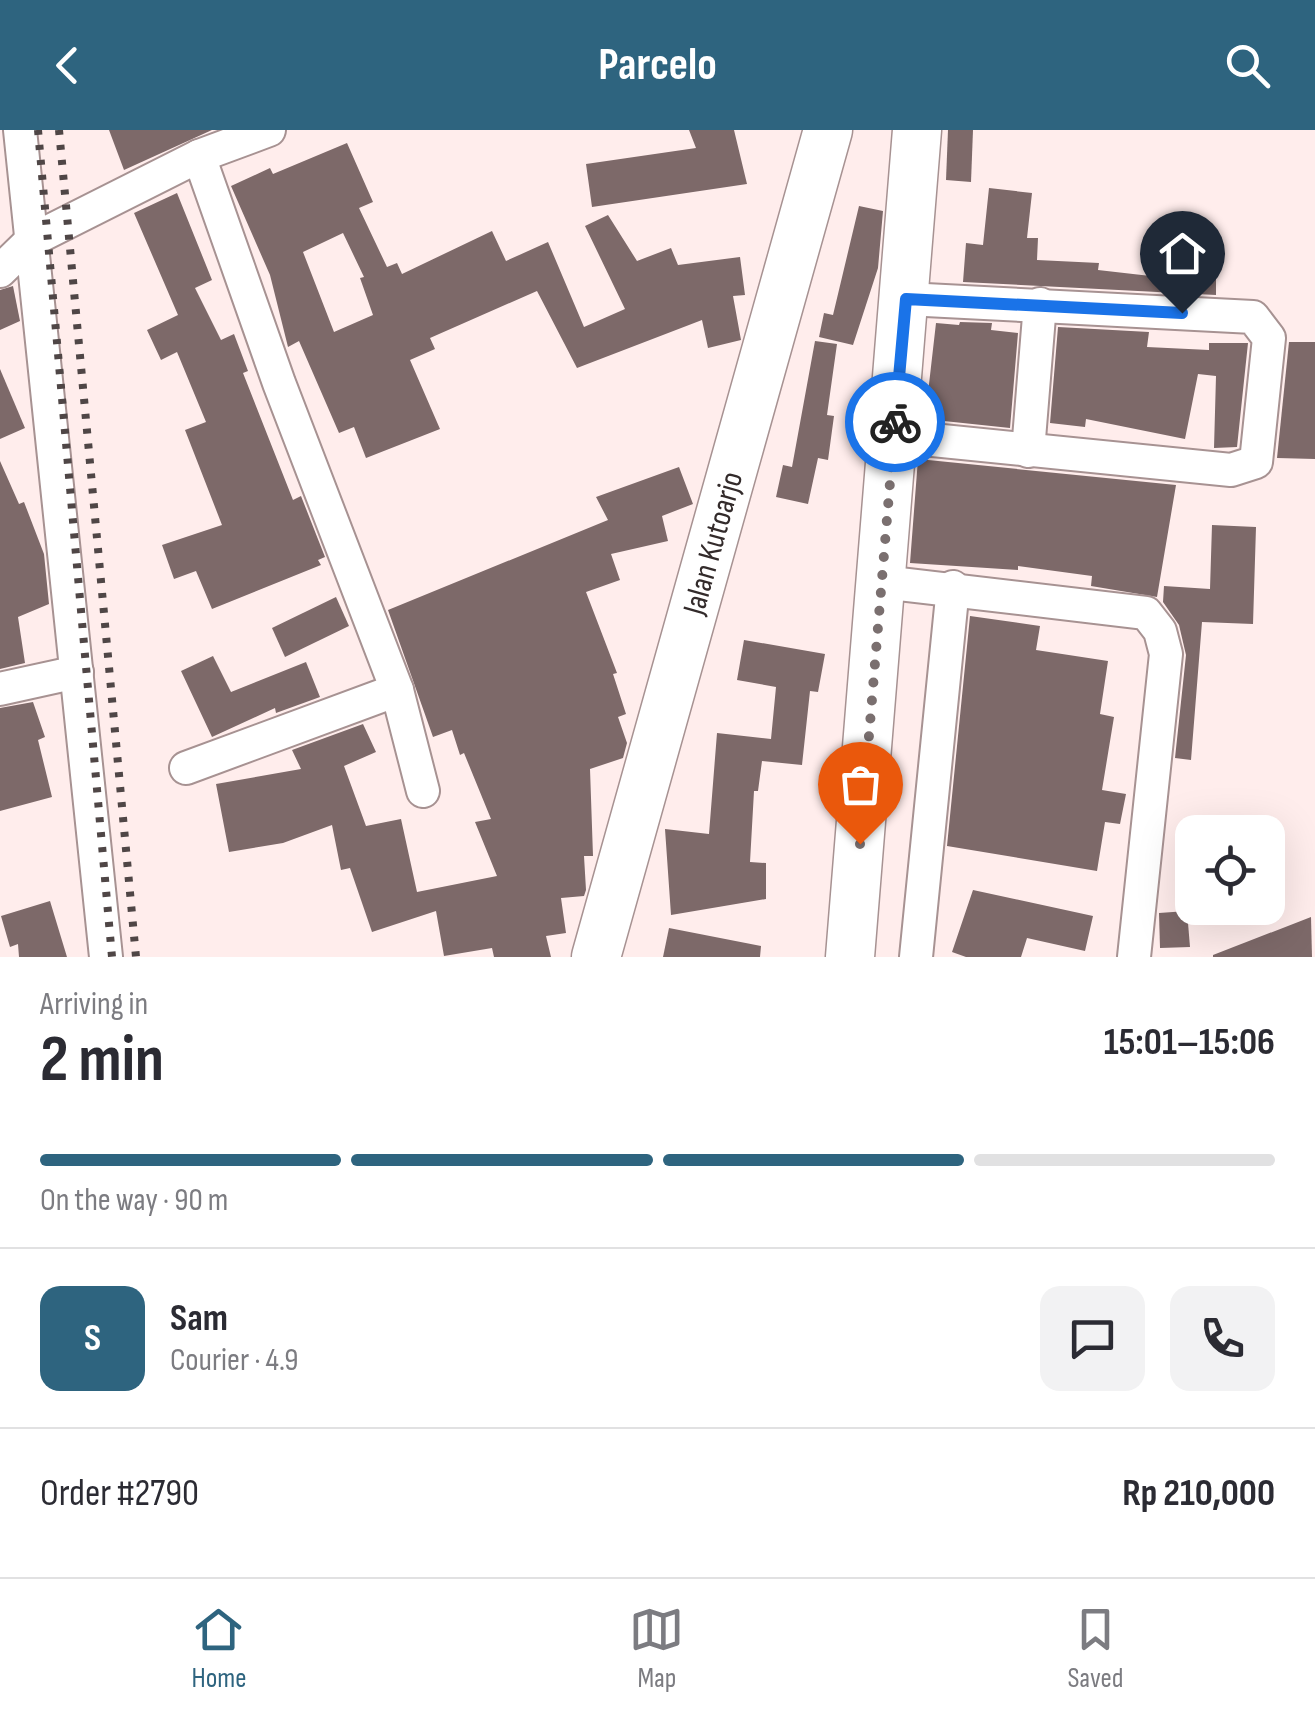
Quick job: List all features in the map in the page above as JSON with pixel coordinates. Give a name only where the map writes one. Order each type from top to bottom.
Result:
[{"type":"main road","name":"Jalan Kutoarjo","points":[[596,957],[828,130]]},
{"type":"main road","points":[[850,957],[917,130]]},
{"type":"street","points":[[20,130],[106,957]]},
{"type":"street","points":[[0,271],[32,240],[199,156],[269,130]]},
{"type":"street","points":[[199,156],[279,383],[397,690],[422,791]]},
{"type":"street","points":[[893,436],[1231,470],[1256,462],[1261,439],[1269,338],[1253,318],[906,299]]},
{"type":"street","points":[[1028,451],[1040,304]]},
{"type":"street","points":[[882,582],[952,587],[1146,613],[1160,631],[1166,654],[1163,698],[1134,957]]},
{"type":"street","points":[[916,957],[952,587]]},
{"type":"street","points":[[0,689],[78,672]]},
{"type":"street","points":[[186,768],[397,690]]},
{"type":"building","points":[[109,130],[212,130],[124,170]]},
{"type":"building","points":[[689,130],[734,130],[747,184],[592,207],[586,164],[696,148]]},
{"type":"building","points":[[948,130],[973,130],[971,182],[946,180]]},
{"type":"building","points":[[347,143],[373,202],[359,208],[387,267],[397,263],[402,274],[492,231],[506,261],[548,242],[584,327],[625,309],[585,226],[608,215],[637,261],[671,248],[678,265],[740,257],[745,295],[733,296],[741,340],[708,348],[702,320],[577,368],[537,291],[430,338],[435,349],[410,360],[440,429],[366,458],[354,427],[339,433],[299,341],[288,347],[270,275],[231,186],[270,168],[273,174]],"holes":[[[343,233],[364,277],[360,278],[373,315],[334,332],[303,252]]]},
{"type":"building","points":[[989,188],[1032,193],[1027,238],[1038,238],[1037,260],[1099,263],[1098,270],[1168,278],[1168,270],[1216,270],[1216,295],[963,282],[966,243],[983,245]]},
{"type":"building","points":[[177,193],[212,280],[195,288],[221,340],[234,334],[248,371],[243,373],[293,500],[301,496],[325,557],[318,560],[321,565],[212,609],[196,571],[174,579],[162,545],[222,525],[185,430],[206,422],[177,352],[161,360],[147,330],[178,315],[134,213]]},
{"type":"building","points":[[859,206],[883,211],[878,268],[853,345],[819,337],[824,313],[833,315]]},
{"type":"building","points":[[13,286],[20,321],[0,330],[0,290]]},
{"type":"building","points":[[936,323],[992,323],[991,330],[1018,333],[1010,428],[925,419]]},
{"type":"building","points":[[1058,327],[1149,332],[1147,347],[1209,350],[1209,343],[1248,343],[1237,447],[1214,448],[1216,376],[1198,374],[1185,439],[1086,419],[1085,427],[1050,423]]},
{"type":"building","points":[[815,341],[837,344],[827,415],[834,416],[828,460],[818,458],[808,504],[776,497],[783,465],[792,467]]},
{"type":"building","points":[[1289,342],[1315,342],[1315,459],[1277,458]]},
{"type":"building","points":[[0,369],[25,428],[0,439]]},
{"type":"building","points":[[918,459],[1176,485],[1157,597],[1091,586],[1092,576],[1018,566],[1018,570],[910,563]]},
{"type":"building","points":[[0,461],[19,504],[24,502],[44,554],[49,604],[18,617],[25,663],[0,669]]},
{"type":"building","points":[[679,467],[693,504],[662,516],[668,541],[611,554],[620,580],[586,592],[617,673],[613,674],[626,714],[618,717],[627,743],[623,758],[590,769],[593,856],[584,856],[586,890],[584,896],[561,898],[566,933],[546,936],[551,957],[494,957],[492,948],[444,956],[436,911],[372,932],[350,868],[341,870],[332,825],[283,843],[229,852],[216,784],[301,769],[292,750],[363,724],[376,752],[344,766],[366,826],[401,819],[417,892],[497,876],[475,822],[491,819],[464,753],[460,755],[452,730],[433,737],[388,610],[608,520],[596,497]]},
{"type":"building","points":[[1212,525],[1256,527],[1253,624],[1202,622],[1191,760],[1175,758],[1186,655],[1179,625],[1163,602],[1164,586],[1210,589]]},
{"type":"building","points":[[336,597],[349,626],[285,657],[272,628]]},
{"type":"building","points":[[970,616],[1040,626],[1036,650],[1108,661],[1100,714],[1114,717],[1102,790],[1126,794],[1120,824],[1105,822],[1097,871],[947,846]]},
{"type":"building","points":[[744,640],[825,654],[818,692],[810,691],[802,765],[762,761],[758,791],[754,791],[750,862],[766,863],[766,899],[671,915],[665,829],[709,834],[717,733],[771,739],[776,687],[737,680]]},
{"type":"building","points":[[213,656],[231,692],[306,662],[320,697],[276,713],[275,708],[212,737],[181,671]]},
{"type":"building","points":[[33,702],[45,737],[38,740],[52,797],[0,811],[0,708]]},
{"type":"building","points":[[973,890],[1093,916],[1085,951],[1027,938],[1021,957],[966,957],[952,952]]},
{"type":"building","points":[[50,901],[67,957],[19,957],[18,944],[10,947],[1,916]]},
{"type":"building","points":[[1175,912],[1175,925],[1188,925],[1190,947],[1160,948],[1159,913]]},
{"type":"building","points":[[1311,917],[1312,957],[1213,957],[1213,955]]},
{"type":"building","points":[[669,928],[761,946],[760,957],[663,957]]},
{"type":"railway","points":[[38,130],[112,957]]},
{"type":"railway","points":[[59,130],[136,957]]},
{"type":"way so far","points":[[860,844],[895,422]]},
{"type":"route","points":[[895,422],[906,299],[1182,313]]}]
